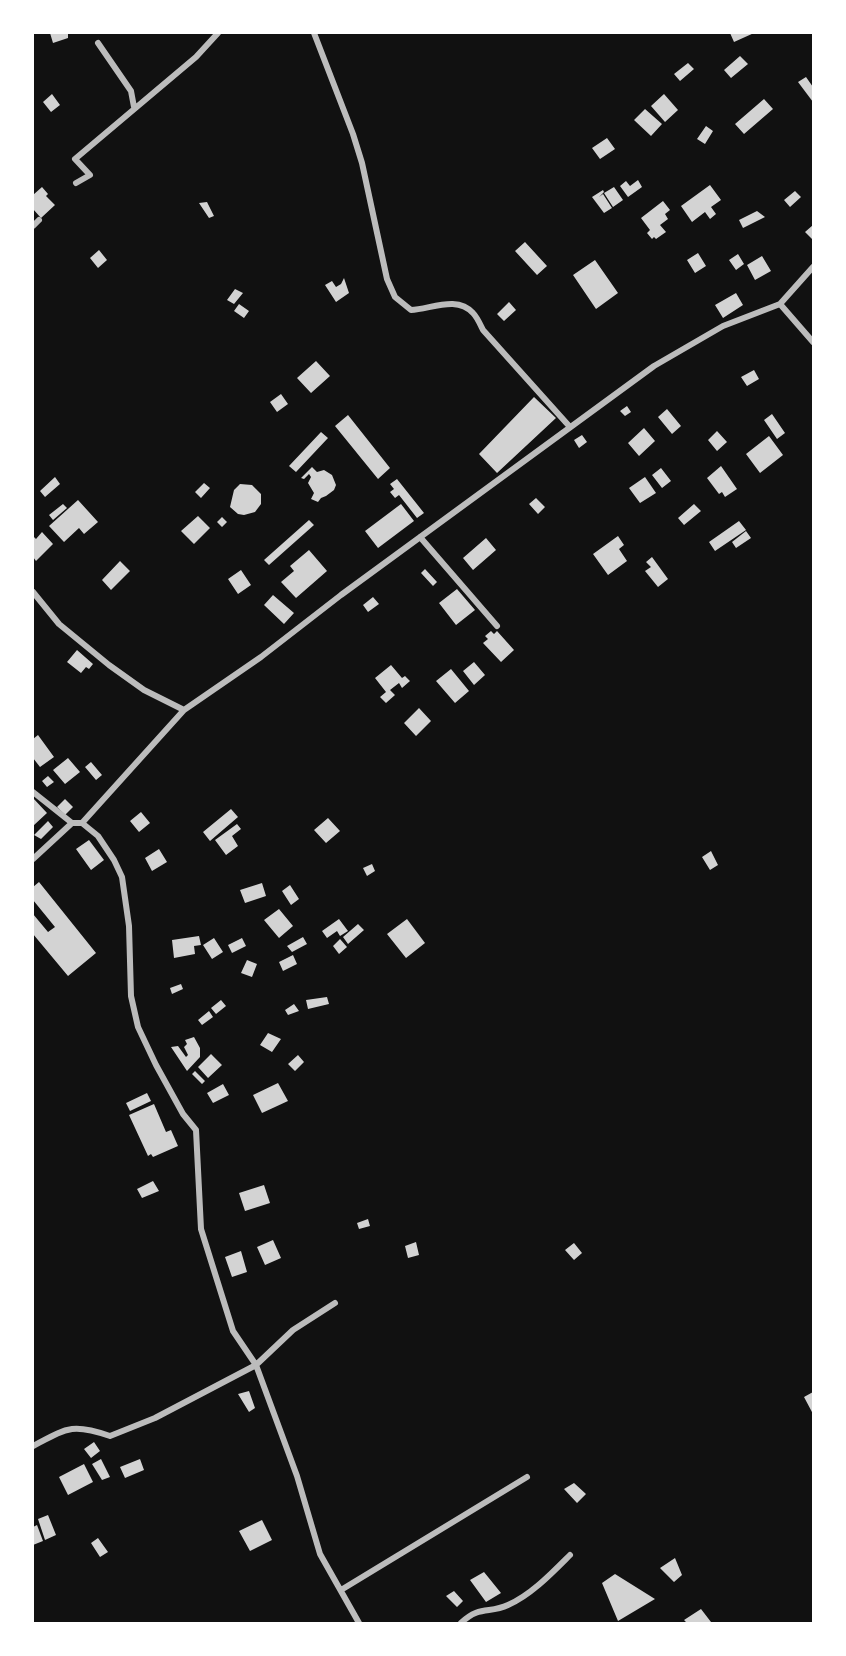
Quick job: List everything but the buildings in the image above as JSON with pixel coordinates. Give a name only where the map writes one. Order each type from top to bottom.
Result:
[{"type":"street","points":[[76,183],[90,175],[75,159],[196,57],[218,33]]},
{"type":"street","points":[[314,33],[362,163],[387,279],[395,297],[411,310],[426,309],[446,303],[462,305],[468,309],[483,330],[570,428]]},
{"type":"street","points":[[98,43],[131,91],[134,107]]},
{"type":"street","points":[[33,226],[39,220]]},
{"type":"street","points":[[82,823],[184,710],[261,657],[340,595],[654,366],[723,326],[780,304],[813,267]]},
{"type":"street","points":[[780,304],[813,342]]},
{"type":"street","points":[[420,537],[497,626]]},
{"type":"street","points":[[33,592],[59,624],[109,665],[144,690],[184,710]]},
{"type":"street","points":[[33,792],[72,823],[82,823],[98,836],[122,877],[129,926],[131,996],[138,1027],[183,1114],[196,1130],[201,1229],[233,1330],[256,1365],[297,1476],[320,1554],[359,1623]]},
{"type":"street","points":[[33,859],[72,823]]},
{"type":"street","points":[[33,1446],[61,1431],[75,1427],[91,1429],[110,1436],[155,1418],[256,1365],[293,1330],[334,1303]]},
{"type":"street","points":[[341,1590],[527,1477]]},
{"type":"street","points":[[461,1623],[478,1611],[505,1607],[518,1600],[570,1555]]}]
